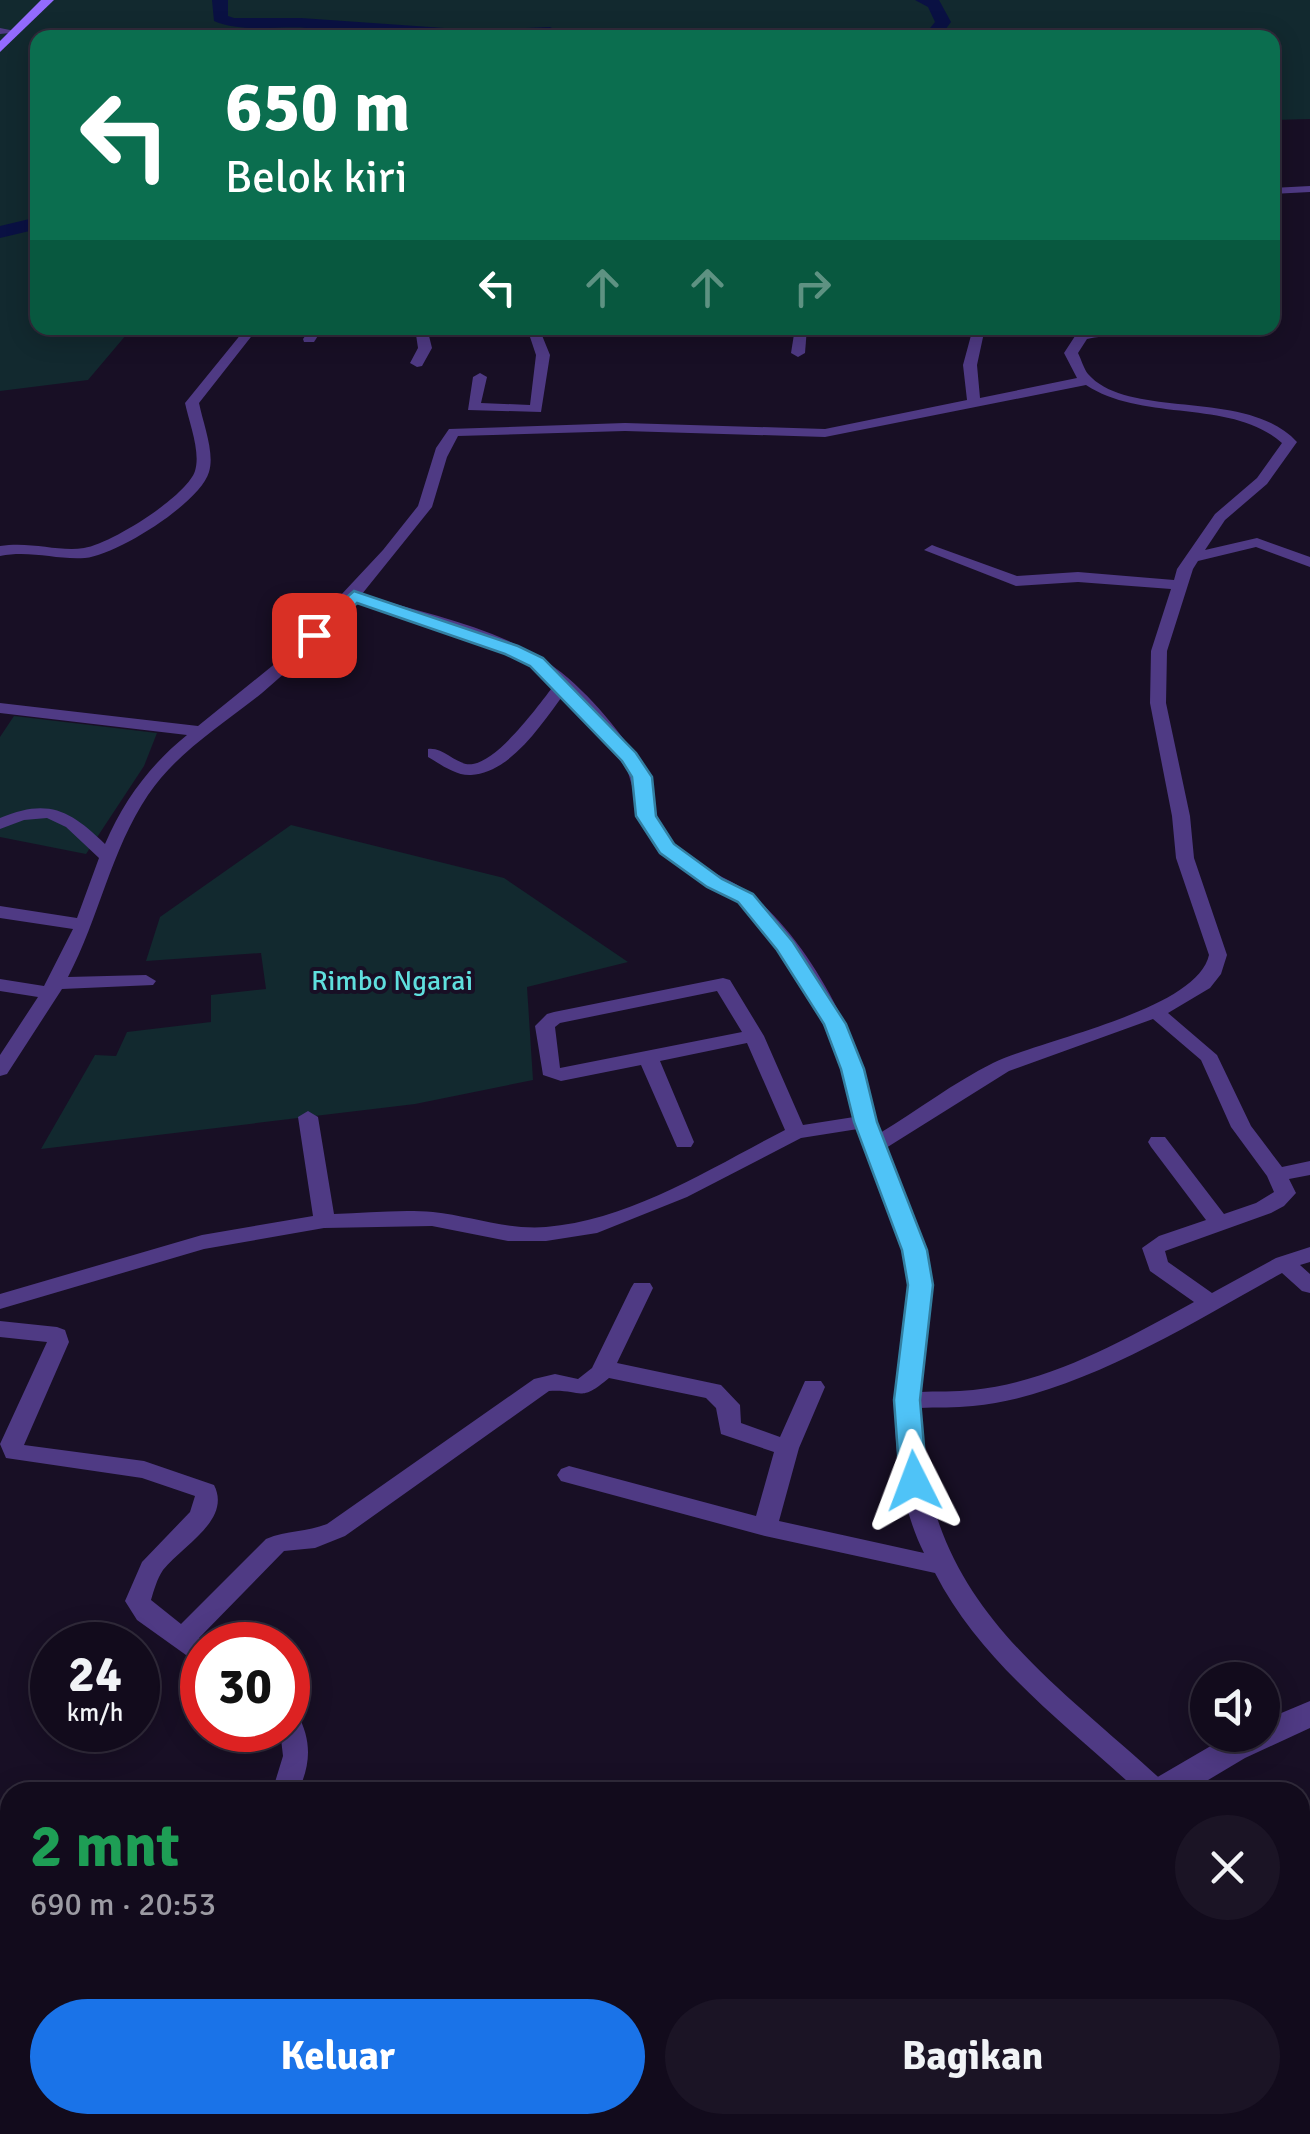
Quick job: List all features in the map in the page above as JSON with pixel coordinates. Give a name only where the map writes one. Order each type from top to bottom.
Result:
[{"type":"main road","points":[[0,48],[48,0]]},
{"type":"street","points":[[0,31],[15,32]]},
{"type":"street","points":[[1280,191],[1310,189]]},
{"type":"street","points":[[0,551],[24,547],[70,552],[101,549],[132,536],[194,486],[204,462],[192,403],[246,335]]},
{"type":"street","points":[[417,363],[425,348],[423,335]]},
{"type":"street","points":[[480,376],[473,407],[536,409],[543,355],[536,335]]},
{"type":"street","points":[[798,353],[800,335]]},
{"type":"street","points":[[974,401],[970,366],[977,335]]},
{"type":"street","points":[[1084,381],[1073,366],[1071,353],[1075,343],[1087,335]]},
{"type":"street","points":[[0,1070],[84,926],[109,858],[142,789],[286,663],[354,596],[425,507],[433,491],[444,443],[454,432],[625,427],[825,433],[1084,381],[1139,402],[1263,424],[1290,438],[1310,436]]},
{"type":"street","points":[[876,1145],[1016,1060],[1154,1011],[1198,987],[1216,969],[1218,955],[1185,858],[1178,798],[1158,703],[1159,650],[1194,556],[1220,518],[1262,480],[1289,448],[1290,438]]},
{"type":"street","points":[[1194,556],[1257,542],[1310,562]]},
{"type":"street","points":[[932,550],[1016,581],[1078,577],[1180,586]]},
{"type":"street","points":[[354,596],[512,650],[536,662],[611,736],[642,777],[646,816],[667,848],[714,883],[746,898],[786,947],[835,1024],[853,1069],[866,1122],[914,1250],[920,1285],[907,1400],[914,1481],[923,1523],[973,1618],[1009,1658],[1148,1782]]},
{"type":"street","points":[[434,753],[464,769],[481,768],[522,736],[562,686]]},
{"type":"street","points":[[0,708],[203,732]]},
{"type":"street","points":[[0,824],[28,811],[55,812],[109,858]]},
{"type":"street","points":[[0,912],[84,926]]},
{"type":"street","points":[[0,985],[51,988],[146,981]]},
{"type":"street","points":[[754,1036],[650,1059],[554,1074],[550,1071],[545,1026],[554,1018],[714,983],[729,988],[754,1036],[796,1132]]},
{"type":"street","points":[[1154,1011],[1201,1048],[1210,1060],[1241,1127],[1277,1175],[1285,1193],[1280,1202],[1169,1238],[1153,1248],[1158,1266],[1212,1304]]},
{"type":"street","points":[[650,1059],[684,1142]]},
{"type":"street","points":[[308,1117],[324,1220]]},
{"type":"street","points":[[1,1303],[202,1242],[324,1220],[432,1219],[508,1234],[546,1234],[597,1226],[680,1192],[796,1132],[866,1122]]},
{"type":"street","points":[[1158,1142],[1218,1221]]},
{"type":"street","points":[[1277,1175],[1310,1168]]},
{"type":"street","points":[[907,1400],[974,1398],[1026,1386],[1119,1353],[1284,1264],[1310,1254]]},
{"type":"street","points":[[1284,1264],[1310,1286]]},
{"type":"street","points":[[199,1622],[274,1545],[324,1536],[542,1385],[554,1382],[582,1388],[602,1370],[642,1288]]},
{"type":"street","points":[[0,1329],[57,1336],[58,1342],[12,1444],[14,1452],[144,1470],[204,1492],[209,1498],[198,1518],[152,1566],[138,1600],[146,1612],[180,1638]]},
{"type":"street","points":[[602,1370],[714,1392],[728,1405],[729,1428],[787,1448]]},
{"type":"street","points":[[765,1527],[787,1448],[813,1387]]},
{"type":"street","points":[[569,1475],[765,1527],[943,1566]]},
{"type":"street","points":[[1176,1782],[1233,1749],[1310,1714]]},
{"type":"street","points":[[290,1782],[296,1770],[296,1752]]},
{"type":"green space","points":[[0,0],[1310,0],[1310,119],[1280,120],[1280,30],[30,30],[30,335],[126,335],[88,380],[0,391]]},
{"type":"green space","points":[[14,716],[157,733],[144,766],[86,854],[0,837],[0,737]]},
{"type":"green space","name":"Rimbo Ngarai","points":[[291,825],[504,878],[628,962],[527,987],[533,1080],[415,1104],[41,1149],[95,1055],[116,1056],[127,1032],[211,1022],[211,995],[266,989],[261,953],[146,961],[160,917]]},
{"type":"waterway","points":[[220,0],[220,18],[232,23],[401,30]]},
{"type":"waterway","points":[[923,0],[935,4],[943,22],[936,30]]},
{"type":"waterway","points":[[0,232],[30,225]]},
{"type":"route","points":[[314,635],[354,596],[512,650],[536,662],[552,674],[629,758],[642,777],[646,816],[667,848],[714,883],[746,898],[786,947],[835,1024],[853,1069],[866,1122],[914,1250],[920,1285],[919,1321],[907,1400],[914,1481]]}]
